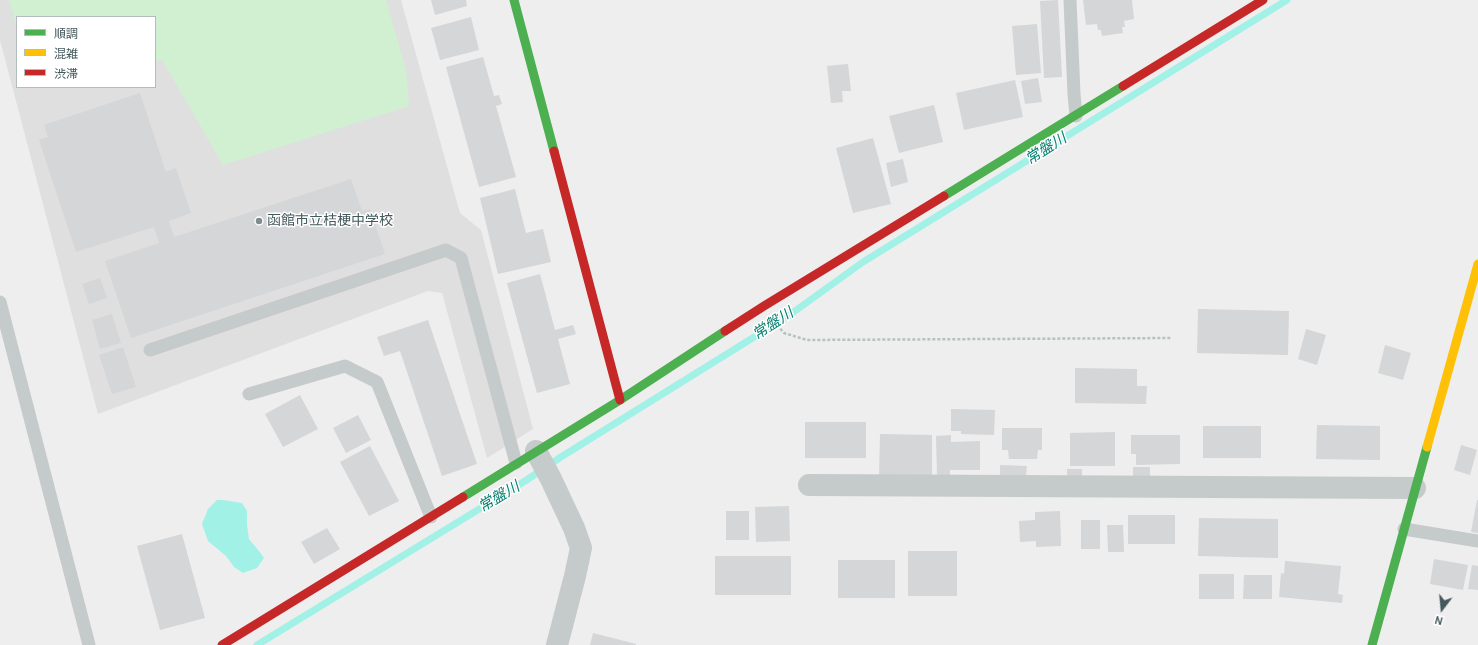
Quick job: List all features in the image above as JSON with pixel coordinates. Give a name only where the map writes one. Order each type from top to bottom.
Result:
[{"type":"street","points":[[514,0],[620,400]]},
{"type":"street","points":[[222,645],[516,463],[538,456],[620,400],[764,306],[1263,0]]},
{"type":"street","points":[[1372,645],[1477,271]]},
{"type":"street","points":[[538,456],[551,479],[574,528],[581,548],[557,645]]},
{"type":"street","points":[[809,485],[1415,488]]},
{"type":"lane","points":[[1070,0],[1076,116]]},
{"type":"lane","points":[[150,350],[446,250],[461,258],[516,463]]},
{"type":"lane","points":[[0,302],[89,645]]},
{"type":"lane","points":[[249,394],[345,366],[377,382],[431,517]]},
{"type":"lane","points":[[1404,528],[1478,541]]},
{"type":"path","points":[[784,333],[806,340],[1172,338]]},
{"type":"shaded area","name":"函館市立桔梗中学校","points":[[0,0],[401,0],[460,213],[481,230],[533,429],[487,458],[442,293],[428,291],[98,414],[0,40]]},
{"type":"green space","points":[[9,0],[386,0],[406,70],[409,106],[223,165],[162,60],[156,61],[156,16],[16,16],[16,24]]},
{"type":"water","points":[[217,500],[242,503],[247,511],[249,539],[264,558],[257,568],[243,573],[234,567],[226,556],[208,541],[202,524],[208,509]]},
{"type":"building","points":[[431,0],[466,0],[467,6],[435,15]]},
{"type":"building","points":[[1058,0],[1062,77],[1044,78],[1040,1]]},
{"type":"building","points":[[1083,0],[1132,0],[1134,19],[1124,21],[1125,27],[1122,27],[1123,33],[1102,36],[1101,30],[1098,30],[1097,24],[1086,25]]},
{"type":"building","points":[[471,17],[479,50],[440,60],[431,28]]},
{"type":"building","points":[[1037,24],[1041,73],[1016,75],[1012,26]]},
{"type":"building","points":[[483,57],[494,96],[499,95],[502,104],[496,106],[516,177],[479,187],[446,67]]},
{"type":"building","points":[[848,64],[851,91],[842,91],[843,102],[831,103],[827,66]]},
{"type":"building","points":[[1038,78],[1042,102],[1025,104],[1021,81]]},
{"type":"building","points":[[1015,80],[1023,117],[964,130],[956,93]]},
{"type":"building","points":[[140,93],[166,172],[176,168],[191,213],[169,221],[174,237],[351,179],[362,211],[370,209],[385,254],[131,338],[105,261],[159,243],[154,227],[76,252],[39,140],[48,137],[44,125]]},
{"type":"building","points":[[934,105],[943,142],[899,153],[889,116]]},
{"type":"building","points":[[873,138],[891,204],[853,213],[836,148]]},
{"type":"building","points":[[903,159],[908,182],[891,187],[886,163]]},
{"type":"building","points":[[515,189],[526,233],[543,229],[551,262],[498,274],[480,198]]},
{"type":"building","points":[[540,274],[555,330],[573,325],[576,334],[558,339],[570,384],[537,393],[507,283]]},
{"type":"building","points":[[100,278],[107,298],[89,304],[82,284]]},
{"type":"building","points":[[1198,309],[1289,311],[1288,355],[1197,353]]},
{"type":"building","points":[[112,314],[121,343],[100,349],[92,320]]},
{"type":"building","points":[[428,320],[477,464],[442,476],[400,351],[384,356],[377,337]]},
{"type":"building","points":[[1306,329],[1326,335],[1317,365],[1298,359]]},
{"type":"building","points":[[1385,345],[1411,353],[1403,380],[1378,373]]},
{"type":"building","points":[[123,347],[136,387],[112,394],[99,355]]},
{"type":"building","points":[[1075,368],[1137,369],[1137,386],[1147,386],[1146,404],[1075,403]]},
{"type":"building","points":[[300,395],[318,429],[283,447],[265,414]]},
{"type":"building","points":[[951,409],[995,410],[994,435],[961,434],[961,431],[951,431]]},
{"type":"building","points":[[358,415],[371,440],[346,453],[333,428]]},
{"type":"building","points":[[805,422],[866,422],[866,458],[805,458]]},
{"type":"building","points":[[1317,425],[1380,426],[1380,460],[1316,459]]},
{"type":"building","points":[[1203,426],[1261,426],[1261,458],[1203,458]]},
{"type":"building","points":[[1002,428],[1042,428],[1042,450],[1038,450],[1037,459],[1009,459],[1008,450],[1002,450]]},
{"type":"building","points":[[1115,432],[1115,466],[1070,466],[1070,433]]},
{"type":"building","points":[[880,434],[932,435],[932,478],[879,477]]},
{"type":"building","points":[[951,435],[951,442],[980,441],[980,470],[950,470],[950,477],[937,477],[936,436]]},
{"type":"building","points":[[1131,435],[1180,435],[1180,464],[1136,465],[1136,454],[1131,454]]},
{"type":"building","points":[[1461,445],[1477,450],[1470,475],[1454,470]]},
{"type":"building","points":[[370,446],[399,501],[369,516],[340,462]]},
{"type":"building","points":[[1000,465],[1027,466],[1026,476],[1000,476]]},
{"type":"building","points":[[1133,467],[1150,467],[1150,476],[1133,476]]},
{"type":"building","points":[[1067,469],[1082,469],[1082,477],[1067,478]]},
{"type":"building","points":[[1478,500],[1478,533],[1471,532]]},
{"type":"building","points":[[789,506],[790,541],[756,542],[755,507]]},
{"type":"building","points":[[726,511],[749,511],[749,540],[726,540]]},
{"type":"building","points":[[1060,511],[1061,546],[1036,547],[1036,541],[1020,542],[1019,521],[1035,520],[1035,512]]},
{"type":"building","points":[[1128,515],[1175,515],[1175,544],[1128,544]]},
{"type":"building","points":[[1199,518],[1278,519],[1278,558],[1198,556]]},
{"type":"building","points":[[1081,520],[1100,520],[1100,549],[1081,549]]},
{"type":"building","points":[[1107,525],[1123,525],[1124,552],[1108,552]]},
{"type":"building","points":[[327,528],[340,549],[314,564],[301,542]]},
{"type":"building","points":[[182,534],[205,618],[160,630],[137,546]]},
{"type":"building","points":[[908,551],[957,551],[957,596],[908,596]]},
{"type":"building","points":[[715,556],[791,556],[791,595],[715,595]]},
{"type":"building","points":[[1434,559],[1468,565],[1463,590],[1430,584]]},
{"type":"building","points":[[838,560],[895,560],[895,598],[838,598]]},
{"type":"building","points":[[1285,561],[1341,566],[1338,594],[1343,595],[1342,603],[1279,597],[1281,573],[1284,574]]},
{"type":"building","points":[[1472,565],[1478,566],[1478,590],[1468,589]]},
{"type":"building","points":[[1199,574],[1234,574],[1234,599],[1199,599]]},
{"type":"building","points":[[1244,575],[1272,575],[1272,599],[1243,599]]},
{"type":"building","points":[[593,633],[636,644],[636,645],[590,645]]},
{"type":"waterway","name":"常盤川","points":[[257,645],[525,481],[788,316],[863,262],[1287,0]]},
{"type":"traffic: fast","points":[[514,0],[554,151]]},
{"type":"traffic: fast","points":[[944,196],[1123,86]]},
{"type":"traffic: fast","points":[[463,497],[620,400],[725,331]]},
{"type":"traffic: fast","points":[[1372,645],[1427,447]]},
{"type":"traffic: slow","points":[[1427,447],[1478,264]]},
{"type":"traffic: jam","points":[[1123,86],[1263,0]]},
{"type":"traffic: jam","points":[[554,151],[620,400]]},
{"type":"traffic: jam","points":[[725,331],[944,196]]},
{"type":"traffic: jam","points":[[222,645],[463,497]]},
{"type":"place","name":"函館市立桔梗中学校","points":[[259,221]]}]
